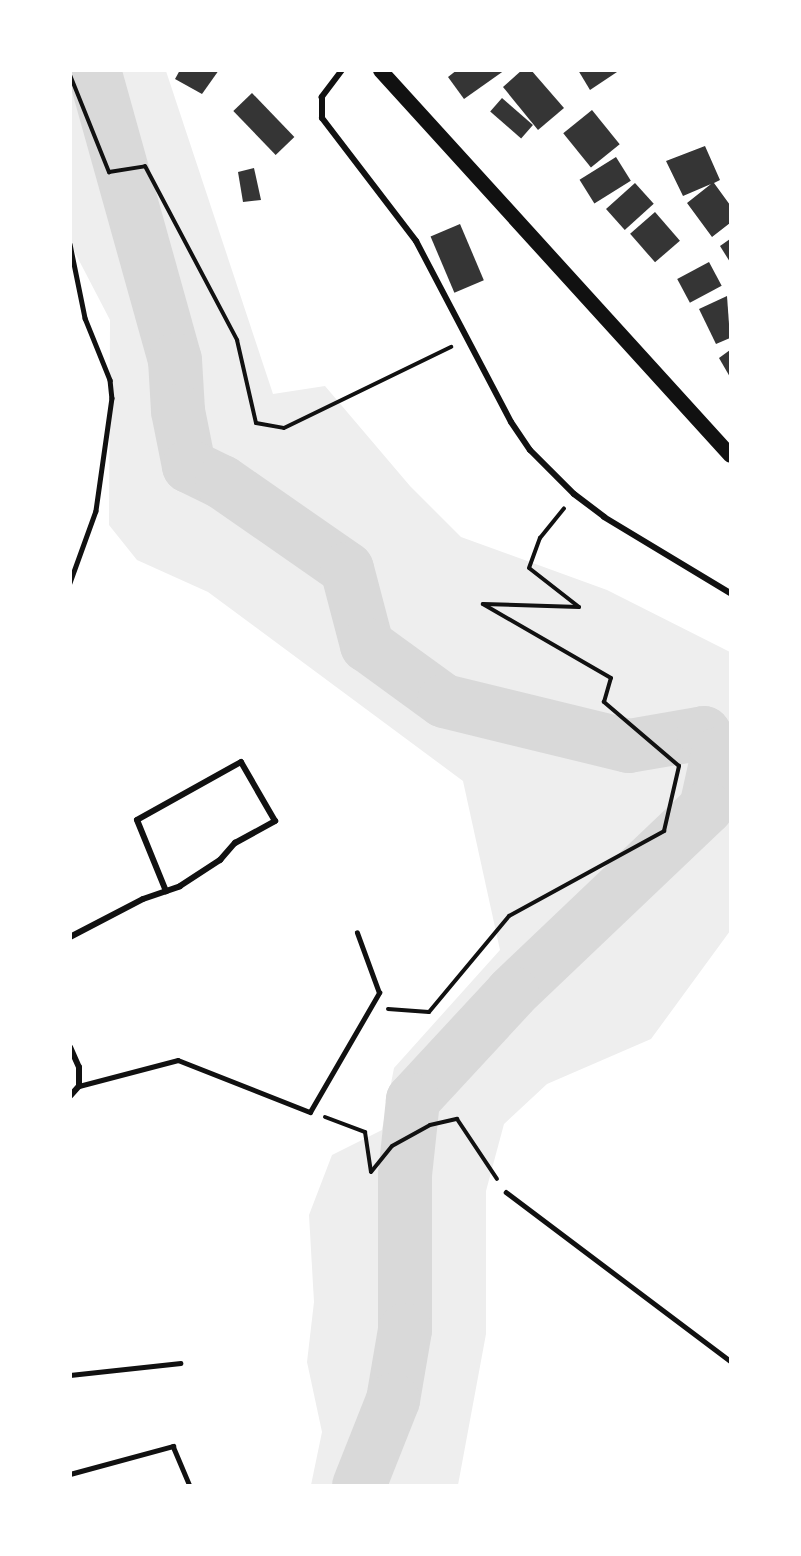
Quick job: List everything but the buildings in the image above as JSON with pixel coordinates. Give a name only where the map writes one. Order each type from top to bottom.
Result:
[{"type":"main road","points":[[380,70],[730,455]]},
{"type":"street","points":[[342,70],[322,98],[322,118],[416,241],[511,422],[530,450],[574,494],[639,540],[730,593]]},
{"type":"street","points":[[70,937],[180,886],[220,860],[235,843],[276,821],[241,762],[137,820],[166,891]]},
{"type":"street","points":[[70,1047],[79,1067],[79,1086],[70,1096]]},
{"type":"lane","points":[[70,244],[85,318],[110,380],[112,398],[96,511],[70,583]]},
{"type":"lane","points":[[79,1086],[178,1060],[310,1112],[379,993],[357,933]]},
{"type":"lane","points":[[506,1192],[730,1361]]},
{"type":"lane","points":[[70,1375],[180,1363]]},
{"type":"lane","points":[[70,1474],[173,1446],[189,1485]]},
{"type":"path","points":[[70,75],[109,172],[145,166],[237,340],[256,423],[284,428],[468,338]]},
{"type":"path","points":[[369,1008],[429,1012],[509,916],[664,831],[679,766],[604,702],[611,678],[483,604],[579,607],[529,568],[540,538],[574,494]]},
{"type":"path","points":[[310,1112],[365,1132],[371,1172],[392,1146],[430,1125],[457,1119],[506,1192]]},
{"type":"shaded area","points":[[70,71],[166,71],[273,394],[325,386],[410,486],[461,537],[607,590],[730,652],[730,931],[651,1039],[547,1084],[504,1124],[486,1191],[486,1334],[458,1485],[311,1485],[322,1432],[307,1362],[314,1302],[309,1215],[332,1155],[382,1130],[394,1068],[500,950],[463,781],[208,592],[137,560],[109,525],[110,320],[71,245]]},
{"type":"waterway","points":[[94,70],[175,360],[178,411],[189,466],[222,482],[347,569],[367,645],[444,701],[629,746],[704,733],[718,754],[706,808],[512,993],[413,1100],[405,1175],[405,1330],[393,1400],[359,1486]]}]
